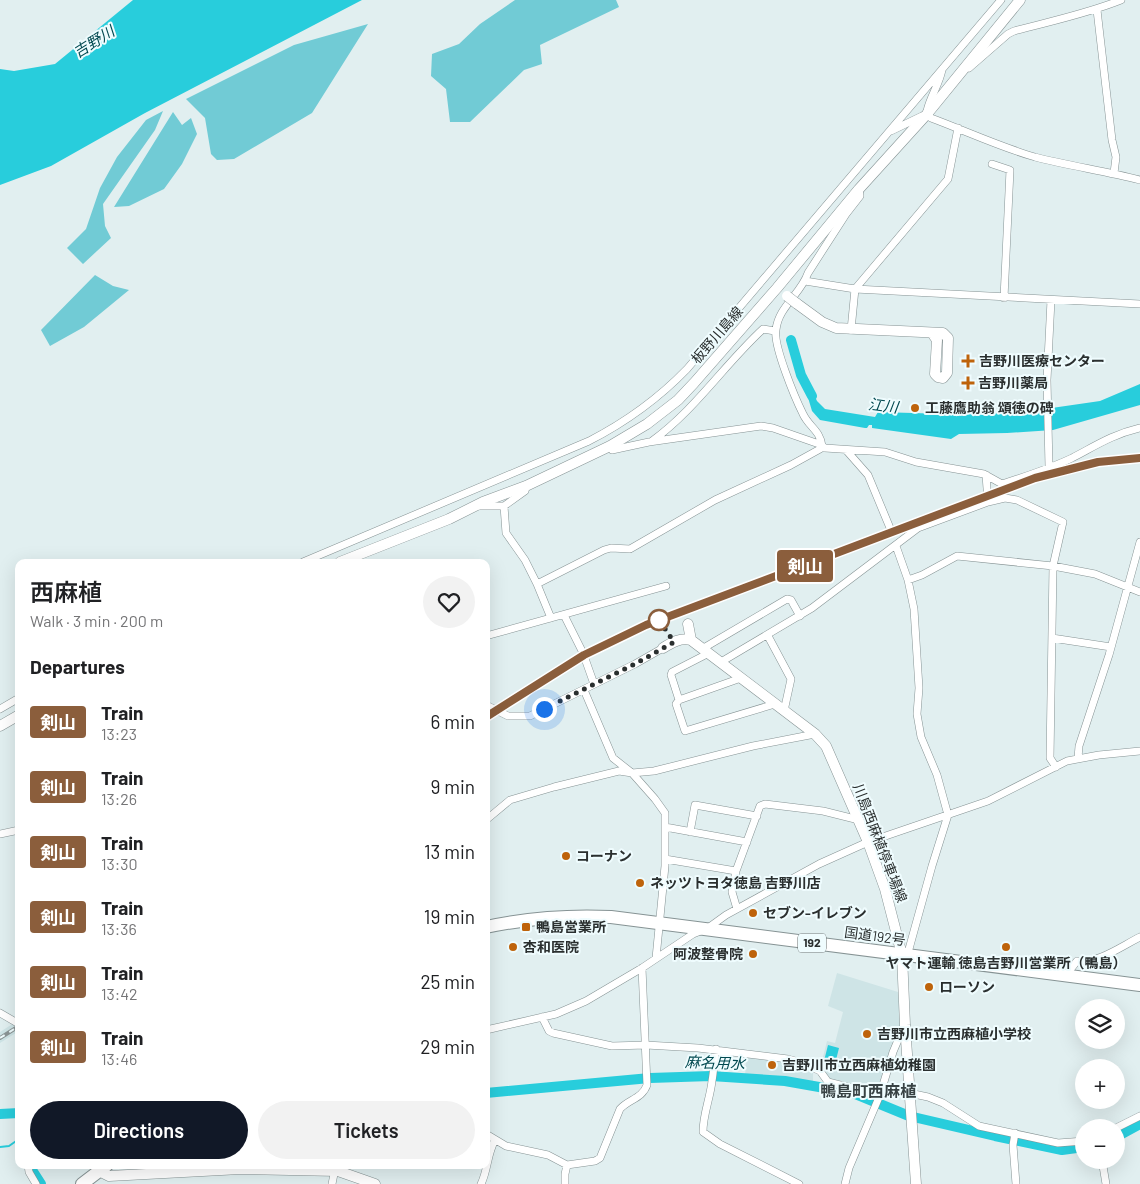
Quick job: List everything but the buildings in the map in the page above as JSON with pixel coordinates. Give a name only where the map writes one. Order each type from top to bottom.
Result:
[{"type":"highway","name":"国道192号","points":[[490,926],[562,916],[611,917],[708,928],[1138,985]]},
{"type":"highway","points":[[82,1184],[102,1169]]},
{"type":"main road","name":"板野川島線","points":[[348,559],[526,486],[610,446],[647,424],[678,400],[927,114],[1020,0]]},
{"type":"main road","points":[[777,288],[828,326],[851,330],[932,333]]},
{"type":"main road","points":[[663,648],[686,638],[691,640],[688,624]]},
{"type":"main road","name":"川島西麻植停車場線","points":[[691,640],[815,734],[826,746],[859,820],[885,889],[902,955],[916,1184]]},
{"type":"main road","points":[[0,726],[15,718]]},
{"type":"main road","points":[[104,1169],[109,1176],[240,1169]]},
{"type":"main road","points":[[341,1169],[375,1184]]},
{"type":"street","points":[[310,559],[589,441],[608,432],[649,405],[687,369],[1002,0]]},
{"type":"street","points":[[958,75],[1014,31],[1097,10],[1121,0]]},
{"type":"street","points":[[1097,10],[1112,140],[1116,157],[1114,173]]},
{"type":"street","points":[[927,114],[928,105],[941,78],[942,69]]},
{"type":"street","points":[[927,114],[931,118],[1037,157],[1140,180]]},
{"type":"street","points":[[889,132],[927,114]]},
{"type":"street","points":[[851,330],[855,289],[948,179],[958,128]]},
{"type":"street","points":[[992,164],[1010,170],[1004,298]]},
{"type":"street","points":[[822,446],[821,437],[803,415],[777,347],[775,331],[780,315],[805,281],[808,273],[846,214],[860,196],[860,189]]},
{"type":"street","points":[[805,281],[855,289],[1140,304]]},
{"type":"street","points":[[1049,467],[1047,404],[1050,300]]},
{"type":"street","points":[[649,442],[669,428],[691,408],[763,329],[775,331]]},
{"type":"street","points":[[610,446],[612,450],[649,442],[713,434],[750,426],[761,426],[773,428],[822,446],[846,450],[885,452],[916,462],[972,470],[1002,484]]},
{"type":"street","points":[[986,490],[1071,458],[1106,439],[1140,428]]},
{"type":"street","points":[[537,584],[604,550],[611,548],[630,549],[715,500],[791,465],[820,449],[822,446]]},
{"type":"street","points":[[846,450],[868,475],[890,528]]},
{"type":"street","points":[[986,475],[988,502]]},
{"type":"street","points":[[476,506],[504,506],[525,491],[526,486]]},
{"type":"street","points":[[721,662],[800,616],[918,528],[988,502],[1004,498],[1017,500],[1063,522],[1053,566],[1050,758],[1056,767]]},
{"type":"street","points":[[504,506],[506,533],[525,560],[551,618]]},
{"type":"street","points":[[1078,758],[1078,746],[1110,648],[1140,542]]},
{"type":"street","points":[[896,546],[908,580],[914,609],[919,688],[917,714],[919,730],[937,774],[948,815],[932,866],[910,950],[902,955]]},
{"type":"street","points":[[908,580],[922,575],[958,556],[1053,566],[1095,574],[1140,592]]},
{"type":"street","points":[[490,635],[666,586]]},
{"type":"street","points":[[679,700],[671,675],[672,672],[788,599],[791,600],[800,616]]},
{"type":"street","points":[[564,614],[583,653],[594,684]]},
{"type":"street","points":[[768,636],[791,679],[784,711]]},
{"type":"street","points":[[1052,638],[1110,648]]},
{"type":"street","points":[[490,708],[508,716],[530,716],[663,648]]},
{"type":"street","points":[[741,678],[679,700],[676,704],[685,731],[775,704]]},
{"type":"street","points":[[584,690],[612,758],[632,773],[665,813],[665,859],[656,958]]},
{"type":"street","points":[[0,709],[15,700]]},
{"type":"street","points":[[490,817],[510,800],[530,793],[619,771],[632,773],[654,771],[753,746],[815,734]]},
{"type":"street","points":[[490,1029],[556,1014],[586,1001],[642,968],[693,934],[708,928],[726,915],[819,864],[868,842],[988,801],[1067,761],[1140,751]]},
{"type":"street","points":[[738,909],[732,892],[736,871],[760,806],[765,804],[823,811],[859,820]]},
{"type":"street","points":[[690,832],[695,805],[757,816]]},
{"type":"street","points":[[665,827],[747,842]]},
{"type":"street","points":[[0,834],[15,831]]},
{"type":"street","points":[[665,859],[736,871]]},
{"type":"street","points":[[1066,975],[1077,960],[1086,962],[1097,960],[1140,938]]},
{"type":"street","points":[[490,1137],[510,1148],[548,1155],[567,1165],[595,1161],[600,1158],[620,1109],[641,1096],[648,1085],[642,968]]},
{"type":"street","points":[[0,1013],[15,1022]]},
{"type":"street","points":[[542,1017],[549,1031],[553,1033],[612,1046],[646,1045],[716,1050],[788,1059],[803,1063],[820,1071],[828,1082],[880,1096]]},
{"type":"street","points":[[845,1184],[849,1168],[880,1096],[902,1028],[905,1025]]},
{"type":"street","points":[[716,1050],[712,1068],[712,1081],[703,1119],[703,1132],[720,1144],[799,1184]]},
{"type":"street","points":[[909,1093],[928,1097],[943,1103],[979,1126],[1058,1143],[1075,1142]]},
{"type":"street","points":[[1125,1124],[1140,1118]]},
{"type":"street","points":[[1016,1134],[1013,1146],[1016,1184]]},
{"type":"street","points":[[490,1153],[495,1140]]},
{"type":"street","points":[[565,1184],[567,1165]]},
{"type":"street","points":[[29,1169],[36,1184]]},
{"type":"street","points":[[332,1184],[334,1174],[338,1169]]},
{"type":"street","points":[[481,1184],[487,1169]]},
{"type":"street","points":[[1104,1169],[1106,1184]]},
{"type":"shaded area","points":[[515,0],[616,0],[619,7],[540,45],[542,64],[524,70],[470,122],[450,122],[446,89],[431,76],[432,54],[459,44],[480,24]]},
{"type":"shaded area","points":[[368,24],[312,113],[234,159],[217,160],[211,154],[205,118],[186,99],[294,45]]},
{"type":"shaded area","points":[[163,111],[155,130],[103,204],[105,226],[111,238],[83,264],[67,248],[86,229],[100,188],[117,157],[146,120]]},
{"type":"shaded area","points":[[173,112],[182,125],[191,118],[197,134],[182,164],[164,189],[129,206],[114,207]]},
{"type":"shaded area","points":[[95,275],[113,286],[129,290],[84,327],[50,346],[41,330]]},
{"type":"shaded area","points":[[1127,456],[1140,456],[1140,461],[1099,463],[1036,480],[668,622],[670,627],[658,632],[655,627],[586,658],[550,678],[490,717],[490,710],[547,674],[583,653],[651,620],[1035,475],[1068,465]]},
{"type":"shaded area","name":"吉野川市立西麻植小学校","points":[[837,973],[898,992],[900,1026],[879,1092],[827,1079],[820,1069],[827,1041],[835,1043],[843,1012],[828,1006]]},
{"type":"shaded area","points":[[15,1023],[15,1034],[0,1043],[0,1032]]},
{"type":"shaded area","name":"吉野川市立西麻植幼稚園","points":[[747,1055],[785,1060],[813,1070],[813,1083],[745,1075]]},
{"type":"water","name":"吉野川","points":[[133,0],[362,0],[145,113],[51,166],[0,185],[0,69],[14,71],[55,64]]},
{"type":"water","points":[[808,382],[817,401],[825,409],[875,417],[878,412],[947,414],[971,411],[987,414],[1031,411],[1100,401],[1140,384],[1140,405],[1053,430],[959,434],[951,439],[872,428],[872,425],[865,428],[820,420],[812,411],[804,384]]},
{"type":"water","points":[[828,1045],[839,1048],[834,1068],[823,1065]]},
{"type":"waterway","name":"江川","points":[[791,340],[801,375],[812,396]]},
{"type":"waterway","name":"麻名用水","points":[[490,1093],[650,1078],[711,1076],[785,1081],[853,1093],[909,1116],[995,1136],[1062,1150],[1075,1148]]},
{"type":"waterway","name":"麻名用水","points":[[0,1114],[15,1113]]},
{"type":"waterway","name":"麻名用水","points":[[1125,1132],[1140,1124]]},
{"type":"waterway","points":[[0,1147],[9,1146],[15,1142]]},
{"type":"waterway","points":[[32,1169],[41,1184]]},
{"type":"railway","points":[[490,714],[584,655],[660,620],[1035,477],[1098,461],[1140,458]]},
{"type":"railway","points":[[0,1038],[15,1029]]},
{"type":"train","name":"剣山","points":[[490,714],[584,655],[660,620],[1035,478],[1098,462],[1140,458]]},
{"type":"place","name":"吉野川医療センター","points":[[968,361]]},
{"type":"place","name":"吉野川薬局","points":[[968,383]]},
{"type":"place","name":"工藤鷹助翁 頌徳の碑","points":[[915,408]]},
{"type":"place","name":"コーナン","points":[[566,856]]},
{"type":"place","name":"ネッツトヨタ徳島 吉野川店","points":[[640,883]]},
{"type":"place","name":"セブン-イレブン","points":[[753,913]]},
{"type":"place","name":"鴨島営業所","points":[[526,927]]},
{"type":"place","name":"杏和医院","points":[[513,947]]},
{"type":"place","name":"ヤマト運輸 徳島吉野川営業所（鴨島）","points":[[1006,947]]},
{"type":"place","name":"阿波整骨院","points":[[753,954]]},
{"type":"place","name":"ローソン","points":[[929,987]]},
{"type":"place","name":"吉野川市立西麻植小学校","points":[[867,1034]]},
{"type":"place","name":"吉野川市立西麻植幼稚園","points":[[772,1065]]},
{"type":"district","name":"鴨島町西麻植","points":[[868,1091]]},
{"type":"route","points":[[544,709],[635,664],[674,642],[659,620]]}]
